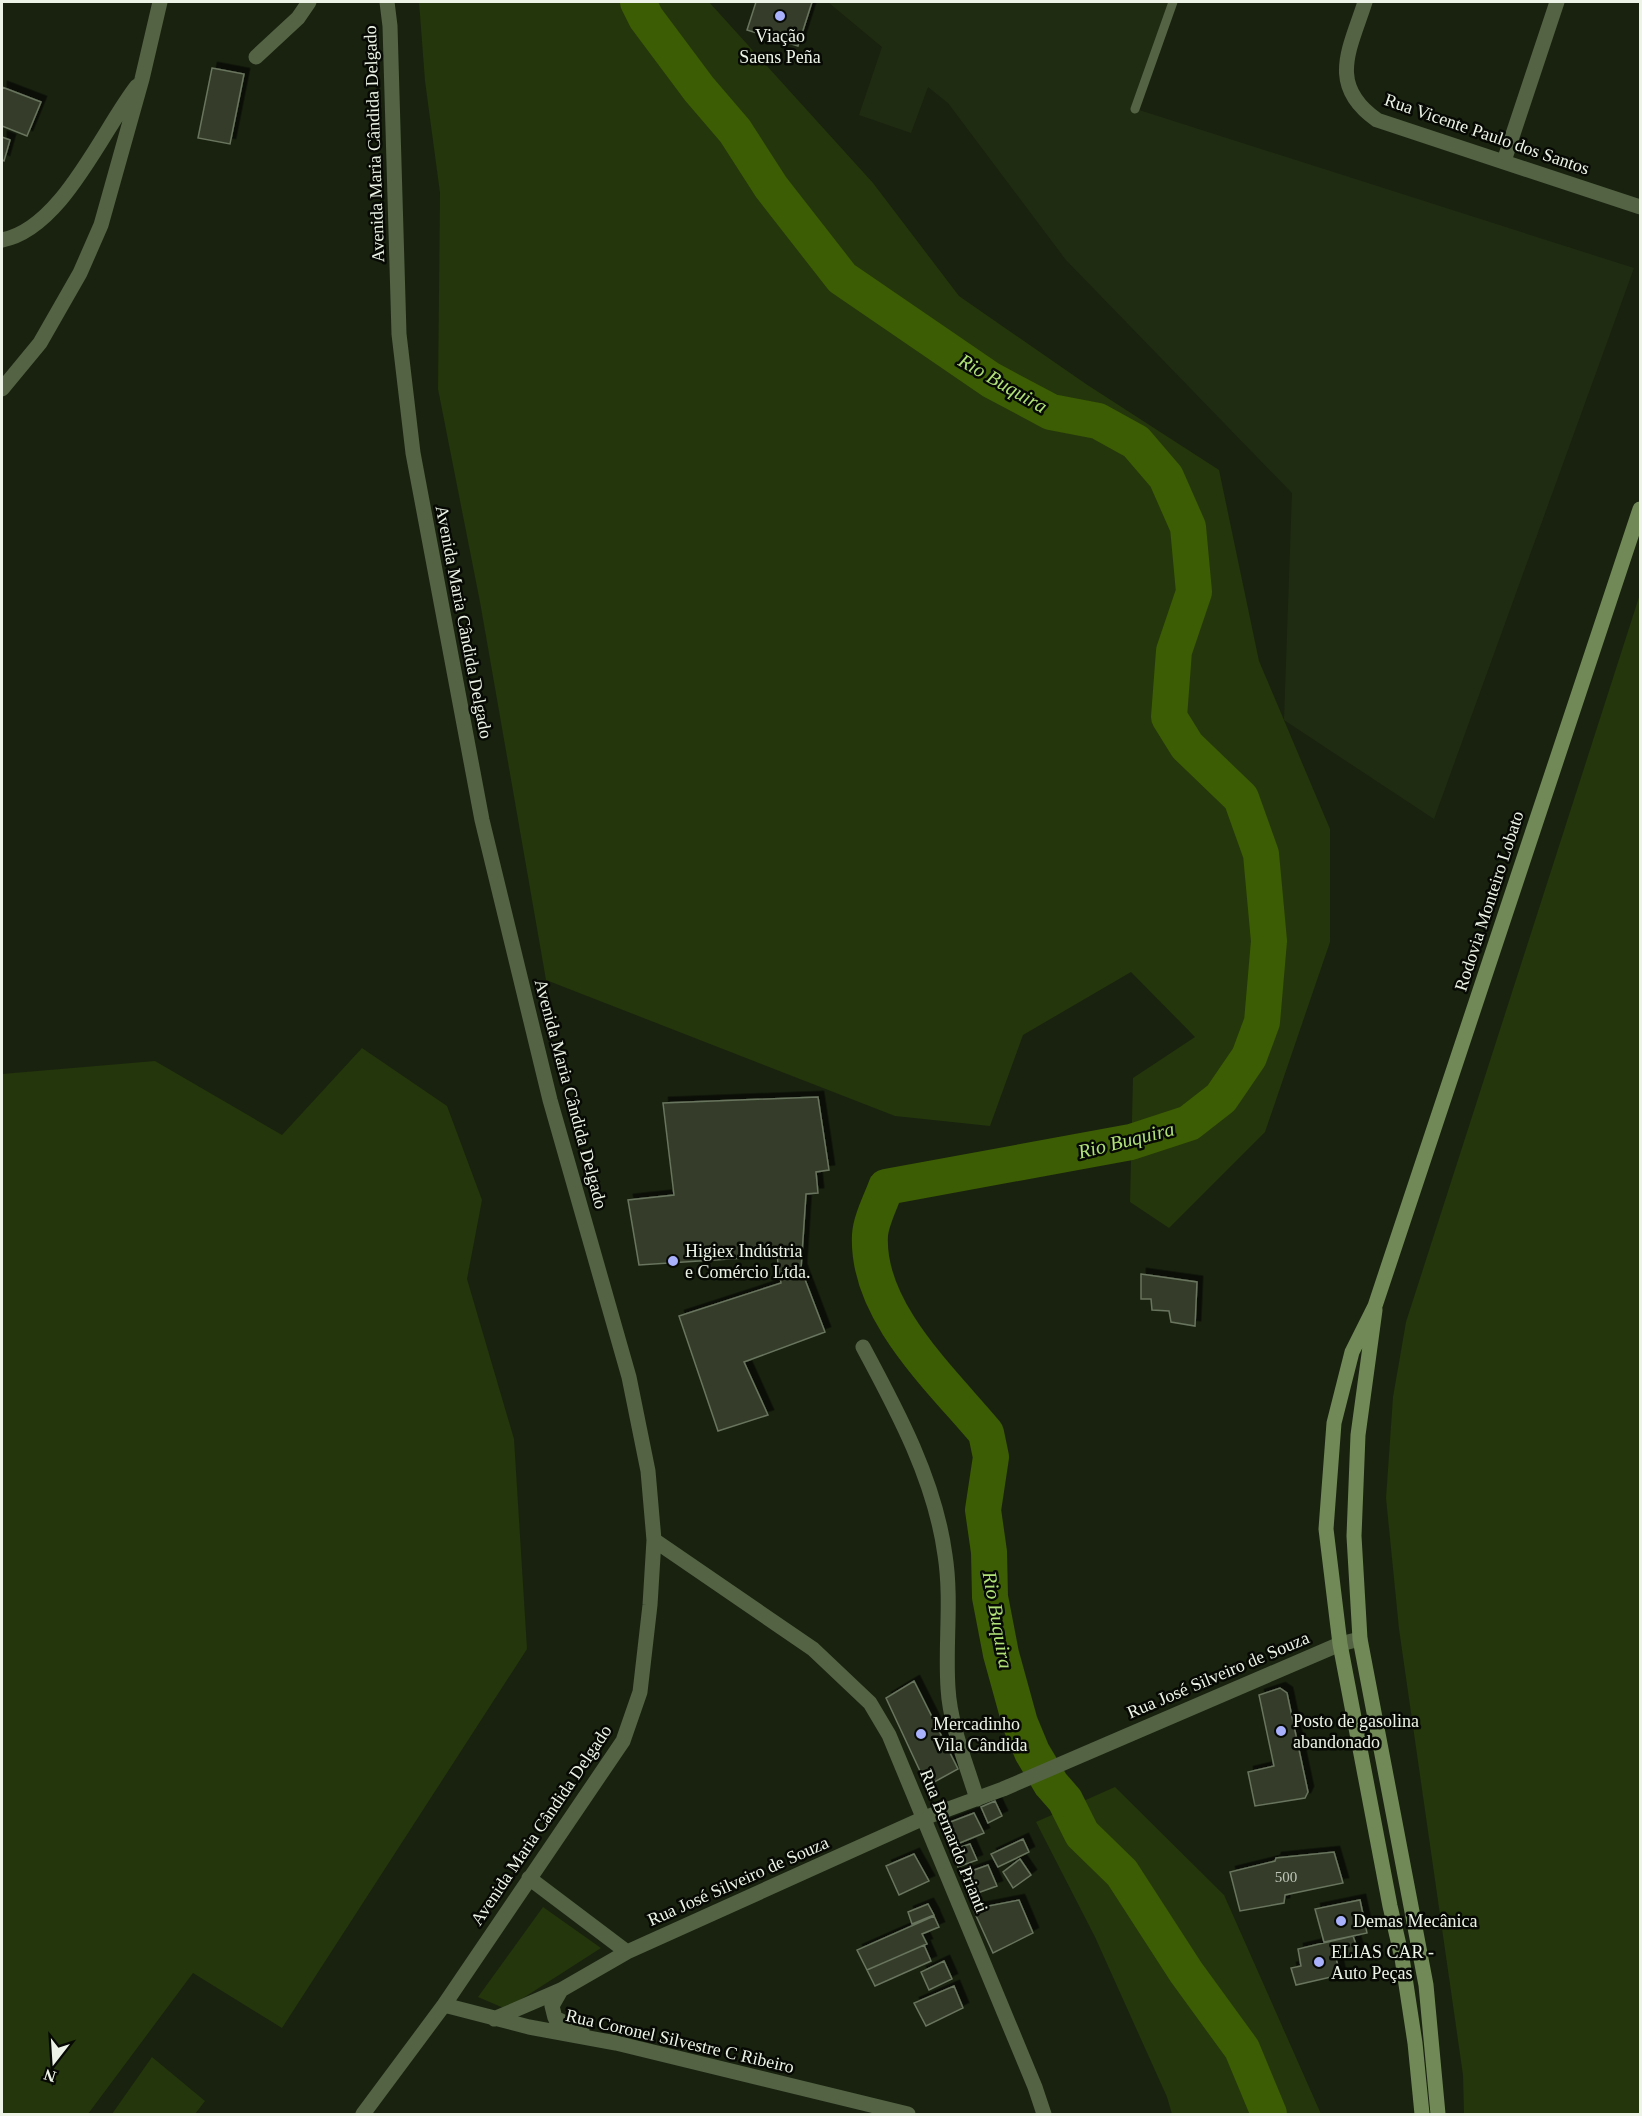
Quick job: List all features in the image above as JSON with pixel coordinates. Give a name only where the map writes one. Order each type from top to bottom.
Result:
[{"type":"main road","name":"Rodovia Monteiro Lobato","points":[[1438,2115],[1426,1985],[1360,1639],[1354,1536],[1358,1435],[1375,1306],[1641,508]]},
{"type":"main road","name":"Rodovia Monteiro Lobato","points":[[1375,1306],[1360,1330],[1348,1365],[1334,1423],[1326,1529],[1341,1644],[1390,1906],[1402,1958],[1422,2115]]},
{"type":"street","points":[[2,389],[40,343],[80,273],[101,225],[142,80],[160,2]]},
{"type":"street","points":[[256,57],[298,18],[309,2]]},
{"type":"street","name":"Avenida Maria Cândida Delgado","points":[[363,2115],[444,2005],[623,1741],[632,1721],[640,1692],[654,1540],[648,1471],[629,1377],[550,1100],[482,820],[415,464],[399,334],[390,26],[387,2]]},
{"type":"street","name":"Rua Vicente Paulo dos Santos","points":[[1365,2],[1348,56],[1346,76],[1359,107],[1377,120],[1641,207]]},
{"type":"street","points":[[1504,161],[1557,2]]},
{"type":"street","points":[[2,240],[22,233],[37,222],[75,182],[102,144],[122,105],[142,80]]},
{"type":"street","points":[[863,1347],[895,1406],[938,1519],[945,1555],[949,1600],[949,1704],[976,1799]]},
{"type":"street","name":"Rua Bernardo Prianti","points":[[654,1540],[779,1624],[846,1678],[870,1703],[890,1735],[1031,2076],[1044,2115]]},
{"type":"street","name":"Rua José Silveiro de Souza","points":[[494,2019],[561,1990],[627,1952],[924,1818],[1003,1788],[1341,1644],[1360,1639]]},
{"type":"street","points":[[529,1878],[627,1952]]},
{"type":"street","points":[[561,1990],[552,2006],[555,2018],[616,2043]]},
{"type":"street","name":"Rua Coronel Silvestre C Ribeiro","points":[[444,2005],[494,2019],[616,2043],[908,2115]]},
{"type":"lane","points":[[1135,108],[1173,2]]},
{"type":"shaded area","points":[[419,2],[709,2],[873,183],[959,296],[1086,384],[1219,470],[1259,661],[1330,829],[1330,942],[1265,1132],[1169,1228],[1130,1202],[1133,1078],[1195,1037],[1131,972],[1023,1035],[990,1126],[895,1116],[546,980],[480,602],[438,389],[440,193],[425,81]]},
{"type":"shaded area","name":"Viação Saens Peña","points":[[828,2],[1177,2],[1136,109],[1634,268],[1434,819],[1284,720],[1292,493],[1066,260],[948,103],[928,87],[911,133],[859,115],[882,47]]},
{"type":"shaded area","points":[[1640,594],[1640,2114],[1464,2114],[1463,2075],[1399,1629],[1386,1498],[1393,1397],[1406,1322]]},
{"type":"shaded area","points":[[362,1048],[447,1106],[482,1200],[467,1279],[514,1439],[527,1649],[282,2028],[193,1973],[88,2114],[2,2114],[2,1074],[155,1061],[282,1135]]},
{"type":"shaded area","points":[[1115,1787],[1224,1895],[1321,2114],[1172,2114],[1167,2097],[1095,1937],[1036,1822]]},
{"type":"shaded area","points":[[543,1907],[601,1948],[506,2009],[478,1997]]},
{"type":"shaded area","points":[[152,2057],[205,2101],[195,2114],[112,2114]]},
{"type":"building","name":"Viação Saens Peña","points":[[756,2],[812,2],[798,46],[747,30]]},
{"type":"building","points":[[212,68],[244,74],[230,144],[198,138]]},
{"type":"building","points":[[2,87],[41,102],[27,136],[2,126]]},
{"type":"building","points":[[2,137],[10,140],[4,161],[2,160]]},
{"type":"building","name":"Higiex Indústria e Comércio Ltda.","points":[[818,1097],[829,1170],[816,1172],[818,1193],[806,1194],[801,1269],[825,1332],[744,1362],[768,1415],[718,1431],[679,1316],[781,1283],[777,1256],[639,1265],[628,1200],[674,1195],[663,1103]]},
{"type":"building","points":[[1141,1274],[1197,1282],[1195,1326],[1171,1322],[1169,1311],[1152,1310],[1151,1299],[1141,1299]]},
{"type":"building","name":"Mercadinho Vila Cândida","points":[[914,1681],[958,1769],[927,1786],[886,1698]]},
{"type":"building","name":"Posto de gasolina abandonado","points":[[1280,1688],[1287,1693],[1308,1792],[1305,1798],[1255,1806],[1248,1772],[1274,1766],[1259,1695]]},
{"type":"building","points":[[995,1801],[1002,1816],[988,1823],[981,1807]]},
{"type":"building","points":[[974,1813],[984,1833],[950,1847],[940,1826]]},
{"type":"building","points":[[1023,1839],[1029,1852],[998,1867],[991,1854]]},
{"type":"building","points":[[970,1844],[977,1860],[958,1867],[952,1850]]},
{"type":"building","points":[[1334,1852],[1343,1883],[1285,1895],[1284,1903],[1240,1911],[1230,1872],[1275,1861],[1276,1858]]},
{"type":"building","points":[[914,1854],[929,1881],[899,1895],[886,1866]]},
{"type":"building","points":[[1020,1859],[1031,1875],[1013,1888],[1003,1872]]},
{"type":"building","points":[[988,1865],[997,1886],[972,1895],[963,1874]]},
{"type":"building","points":[[1019,1900],[1033,1933],[993,1953],[973,1909]]},
{"type":"building","name":"Demas Mecânica","points":[[1360,1900],[1367,1933],[1324,1942],[1315,1909]]},
{"type":"building","points":[[928,1904],[934,1915],[912,1924],[908,1912]]},
{"type":"building","points":[[934,1916],[939,1927],[922,1934],[927,1944],[867,1970],[857,1950]]},
{"type":"building","name":"ELIAS CAR - Auto Peças","points":[[1353,1936],[1359,1953],[1336,1958],[1340,1975],[1296,1985],[1291,1968],[1301,1966],[1298,1949]]},
{"type":"building","points":[[924,1945],[931,1961],[875,1986],[867,1970]]},
{"type":"building","points":[[944,1961],[952,1979],[929,1990],[921,1972]]},
{"type":"building","points":[[954,1986],[963,2008],[926,2026],[914,2003]]},
{"type":"waterway","name":"Rio Buquira","points":[[638,2],[646,18],[699,89],[735,131],[771,187],[842,278],[991,380],[1051,412],[1098,421],[1136,442],[1166,477],[1188,527],[1194,592],[1174,651],[1169,717],[1187,746],[1241,798],[1261,854],[1269,941],[1262,1022],[1249,1057],[1221,1098],[1189,1123],[1131,1142],[886,1187],[874,1217],[870,1235],[872,1263],[880,1290],[893,1317],[928,1367],[986,1433],[991,1457],[983,1510],[989,1552],[990,1597],[1001,1654],[1020,1723],[1032,1752],[1051,1784],[1065,1800],[1082,1834],[1122,1873],[1186,1972],[1242,2049],[1269,2114]]},
{"type":"place","name":"Viação Saens Peña","points":[[780,16]]},
{"type":"place","name":"Higiex Indústria e Comércio Ltda.","points":[[673,1261]]},
{"type":"place","name":"Posto de gasolina abandonado","points":[[1281,1731]]},
{"type":"place","name":"Mercadinho Vila Cândida","points":[[921,1734]]},
{"type":"place","name":"Demas Mecânica","points":[[1341,1921]]},
{"type":"place","name":"ELIAS CAR - Auto Peças","points":[[1319,1962]]}]
